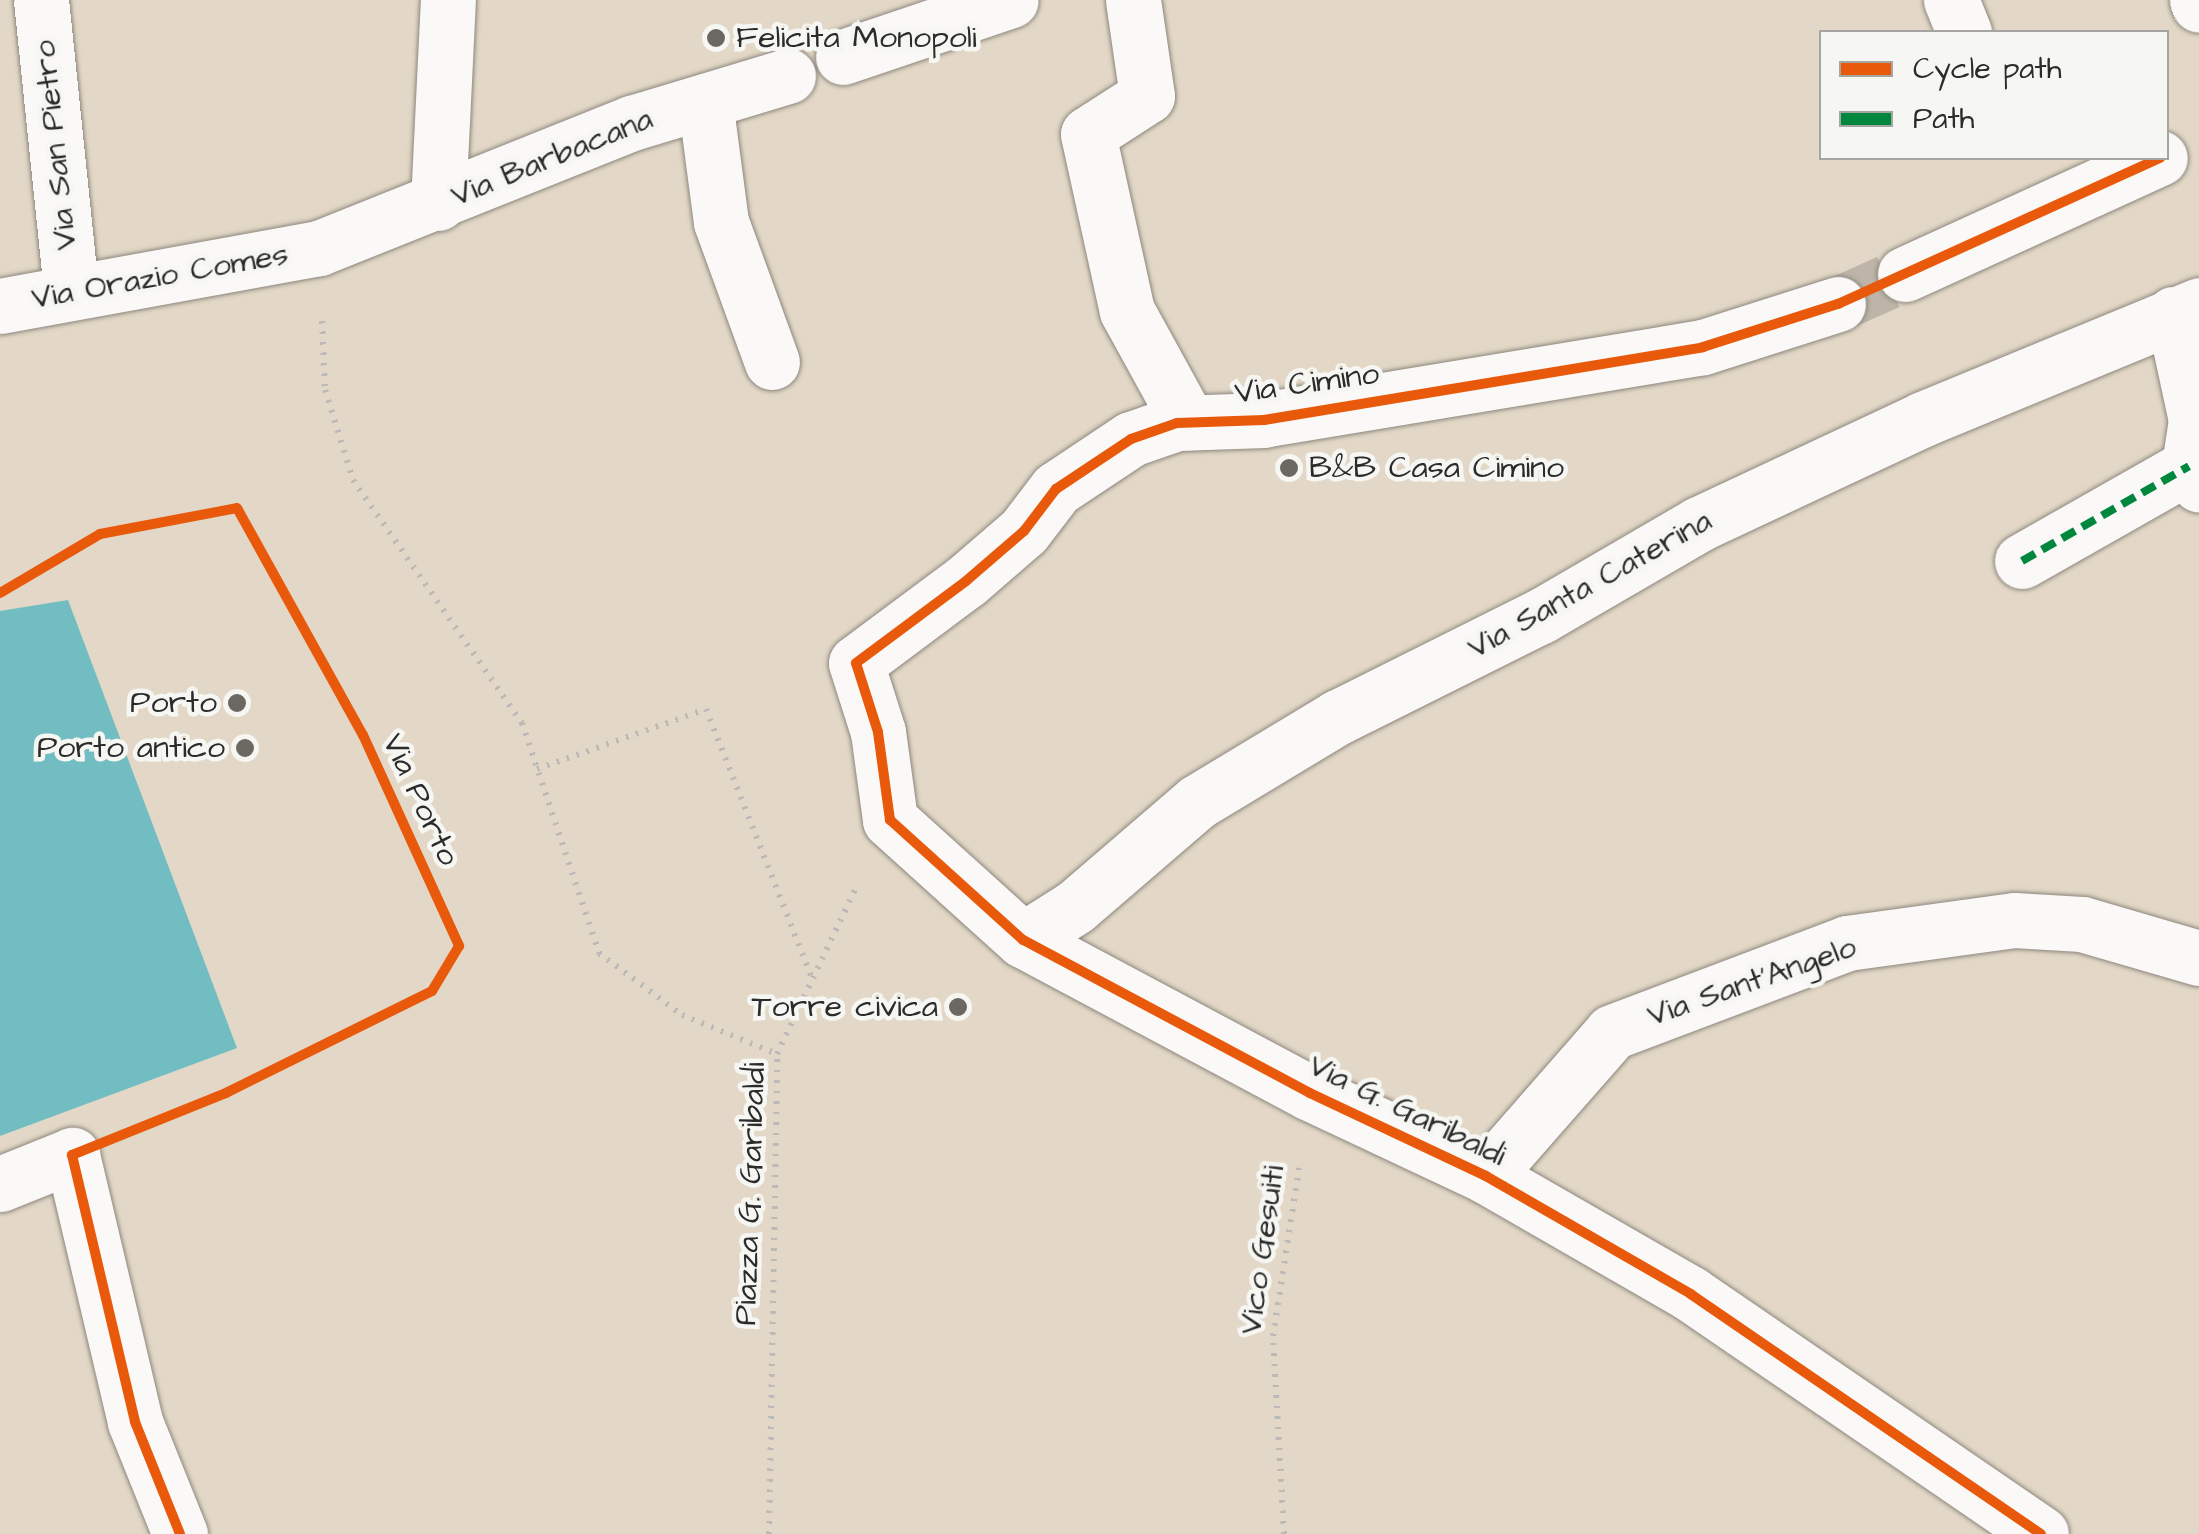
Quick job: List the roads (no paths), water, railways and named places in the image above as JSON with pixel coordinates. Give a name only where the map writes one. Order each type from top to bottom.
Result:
[{"type":"street","name":"Via San Pietro","points":[[40,0],[71,290]]},
{"type":"street","points":[[438,203],[448,0]]},
{"type":"street","points":[[842,57],[1011,0]]},
{"type":"street","points":[[1133,0],[1147,96],[1088,134],[1127,311],[1188,422]]},
{"type":"street","points":[[1951,0],[1963,30]]},
{"type":"street","name":"Via Barbacana","points":[[319,248],[632,123],[788,76]]},
{"type":"street","points":[[705,101],[720,222],[772,362]]},
{"type":"street","points":[[2169,154],[2199,144]]},
{"type":"street","points":[[1905,274],[2154,160]]},
{"type":"street","name":"Via Orazio Comes","points":[[0,306],[71,290],[319,248]]},
{"type":"street","name":"Via Cimino","points":[[890,820],[878,732],[856,663],[1024,531],[1056,489],[1131,439],[1188,422],[1264,420],[1704,347],[1838,304]]},
{"type":"street","points":[[2022,561],[2194,476],[2196,420],[2186,309]]},
{"type":"street","name":"Via Santa Caterina","points":[[1024,940],[1075,907],[1197,802],[1338,717],[1541,616],[1699,524],[2186,309]]},
{"type":"street","name":"Via G. Garibaldi","points":[[890,820],[1024,940],[1310,1093],[1486,1176],[1691,1294],[2042,1534]]},
{"type":"street","name":"Via Sant'Angelo","points":[[1486,1176],[1612,1032],[1846,943],[2014,920],[2082,924],[2199,958]]},
{"type":"street","points":[[0,1184],[72,1155],[135,1422],[180,1534]]},
{"type":"water","points":[[68,600],[237,1048],[0,1136],[0,611]]},
{"type":"tunnel","points":[[1838,304],[1905,274]]},
{"type":"place","name":"Felicita Monopoli","points":[[716,38]]},
{"type":"place","name":"B&B Casa Cimino","points":[[1289,468]]},
{"type":"place","name":"Porto","points":[[237,703]]},
{"type":"place","name":"Porto antico","points":[[245,748]]},
{"type":"place","name":"Torre civica","points":[[958,1007]]}]
